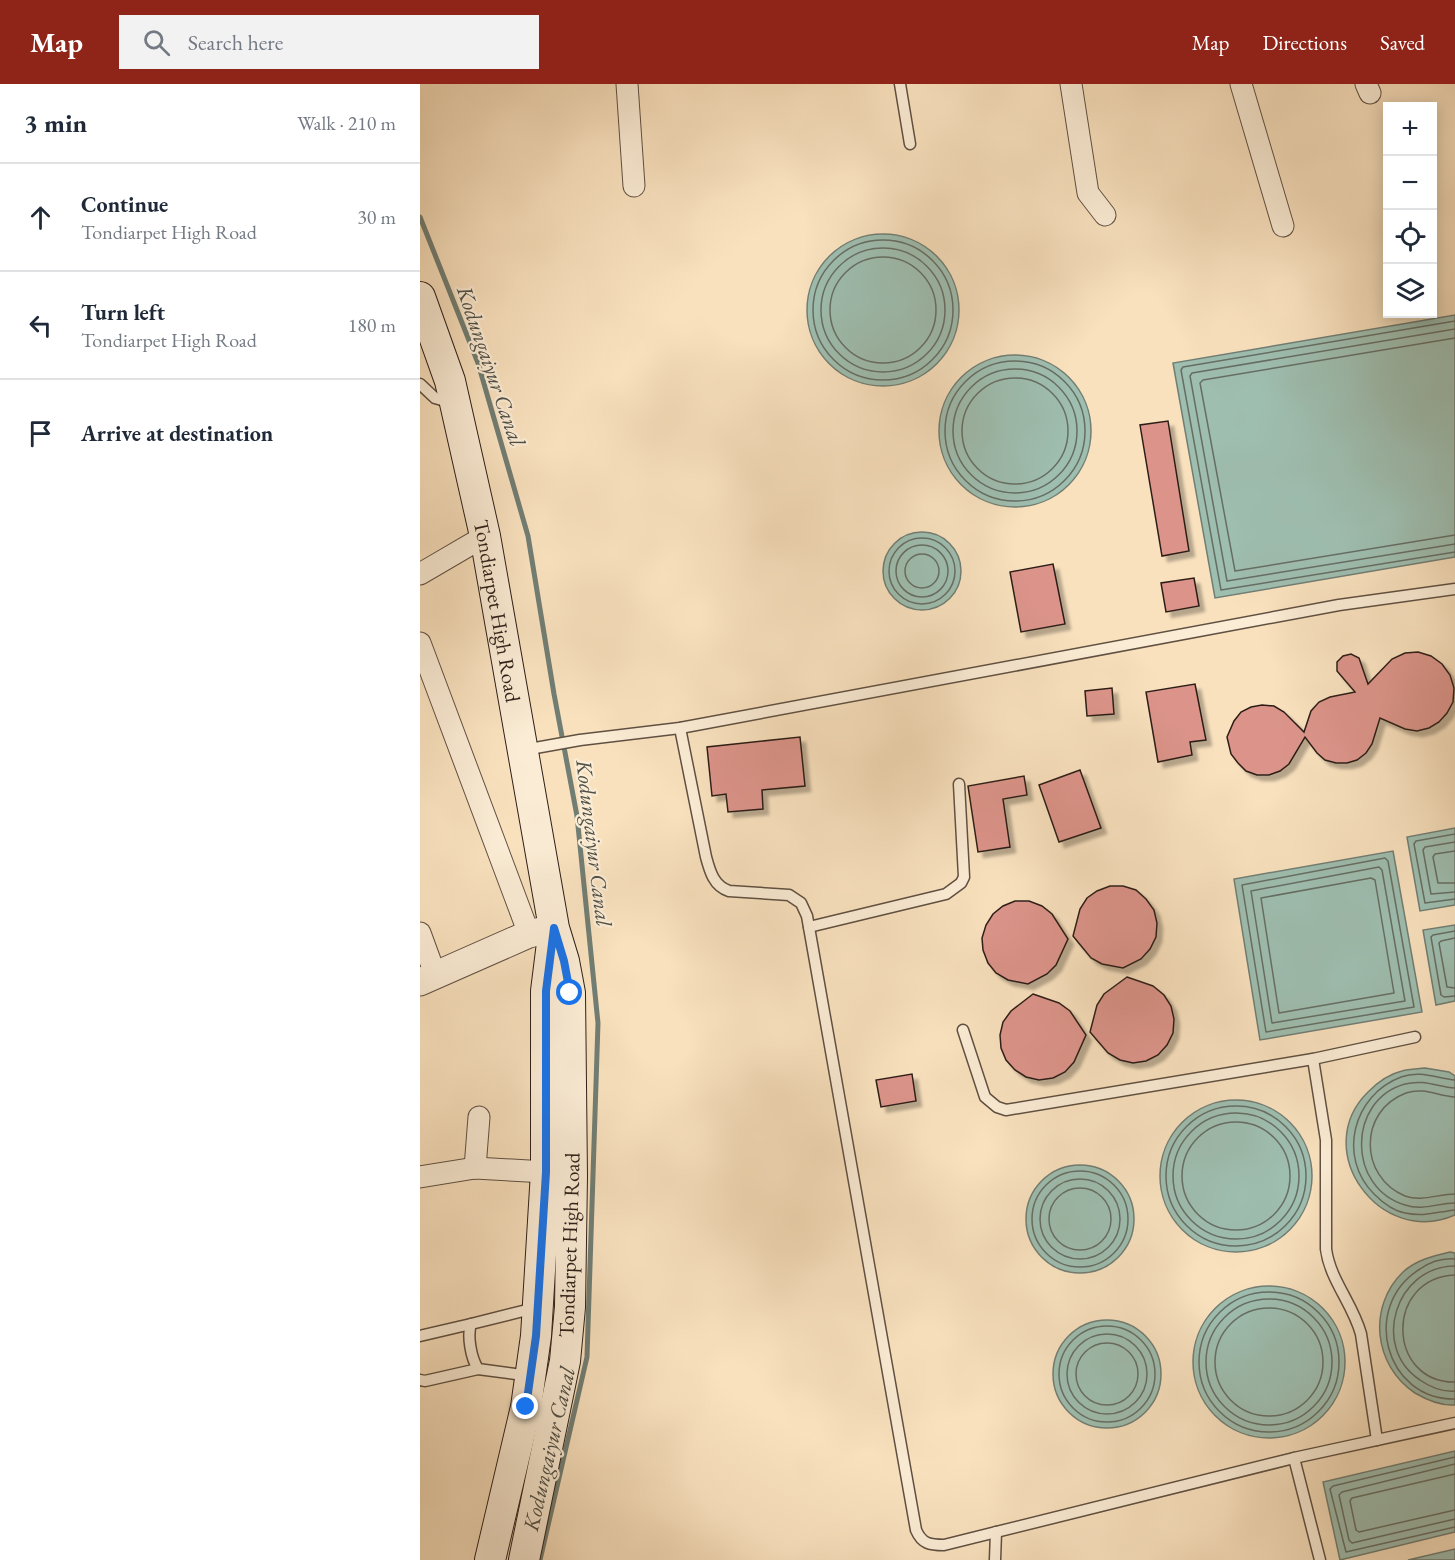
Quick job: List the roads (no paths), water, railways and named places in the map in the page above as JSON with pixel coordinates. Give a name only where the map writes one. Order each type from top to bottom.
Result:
[{"type":"main road","name":"Tondiarpet High Road","points":[[420,297],[425,329],[450,381],[536,748],[546,991],[546,1172],[537,1307],[526,1407],[490,1560]]},
{"type":"main road","name":"Tondiarpet High Road","points":[[524,1560],[565,1361],[570,1307],[572,1176],[570,993],[564,961],[542,931]]},
{"type":"street","points":[[627,84],[634,186]]},
{"type":"street","points":[[1071,84],[1088,193],[1105,215]]},
{"type":"street","points":[[1241,84],[1283,226]]},
{"type":"street","points":[[420,574],[485,536]]},
{"type":"street","points":[[420,643],[542,931],[428,978],[420,933]]},
{"type":"street","points":[[476,1168],[478,1117]]},
{"type":"street","points":[[420,1177],[476,1168],[546,1172]]},
{"type":"lane","points":[[900,84],[910,144]]},
{"type":"lane","points":[[420,384],[435,398],[455,404]]},
{"type":"lane","points":[[536,748],[580,740],[680,728],[1339,605],[1455,589]]},
{"type":"lane","points":[[680,728],[706,857],[710,873],[716,882],[721,889],[729,891],[789,895],[796,898],[805,909],[916,1530],[922,1540],[931,1545],[944,1545],[1294,1458],[1455,1423]]},
{"type":"lane","points":[[809,927],[946,894],[961,884],[964,877],[958,784]]},
{"type":"lane","points":[[963,1030],[985,1097],[997,1107],[1006,1110],[1313,1059],[1415,1036]]},
{"type":"lane","points":[[1313,1059],[1326,1140],[1327,1260],[1359,1327],[1377,1440]]},
{"type":"lane","points":[[420,1336],[537,1307]]},
{"type":"lane","points":[[471,1324],[469,1332],[478,1369]]},
{"type":"lane","points":[[420,1380],[425,1381],[478,1369],[530,1376]]},
{"type":"lane","points":[[1294,1458],[1320,1560]]},
{"type":"lane","points":[[995,1560],[996,1532]]},
{"type":"water","points":[[883,234],[912,240],[925,247],[936,257],[946,268],[953,281],[959,310],[953,339],[946,352],[936,363],[925,373],[912,380],[883,386],[854,380],[841,373],[830,363],[820,352],[813,339],[807,310],[813,281],[820,268],[830,257],[841,247],[854,240]]},
{"type":"water","points":[[1455,315],[1455,557],[1215,598],[1173,363]]},
{"type":"water","points":[[1015,355],[1044,361],[1069,377],[1085,402],[1091,431],[1085,460],[1069,485],[1044,501],[1015,507],[986,501],[961,485],[945,460],[939,431],[945,402],[961,377],[986,361]]},
{"type":"water","points":[[914,532],[930,532],[944,538],[955,549],[961,563],[961,579],[955,593],[944,604],[930,610],[914,610],[900,604],[889,593],[883,579],[883,563],[889,549],[900,538]]},
{"type":"water","points":[[1455,828],[1455,905],[1420,911],[1407,837]]},
{"type":"water","points":[[1393,851],[1422,1012],[1260,1040],[1234,879]]},
{"type":"water","points":[[1455,925],[1455,1001],[1436,1005],[1423,930]]},
{"type":"water","points":[[1425,1068],[1449,1072],[1455,1076],[1455,1215],[1427,1222],[1401,1218],[1379,1206],[1361,1188],[1350,1165],[1346,1140],[1352,1115],[1368,1092],[1397,1072]]},
{"type":"water","points":[[1236,1100],[1251,1101],[1265,1106],[1290,1122],[1306,1147],[1311,1161],[1311,1191],[1306,1205],[1290,1230],[1265,1246],[1251,1251],[1236,1252],[1221,1251],[1207,1246],[1182,1230],[1166,1205],[1161,1191],[1160,1176],[1161,1161],[1166,1147],[1182,1122],[1207,1106],[1221,1101]]},
{"type":"water","points":[[1080,1165],[1101,1169],[1118,1181],[1130,1198],[1134,1219],[1130,1240],[1118,1257],[1101,1269],[1080,1273],[1059,1269],[1042,1257],[1030,1240],[1026,1219],[1030,1198],[1042,1181],[1059,1169]]},
{"type":"water","points":[[1450,1252],[1455,1253],[1455,1405],[1424,1398],[1401,1381],[1391,1368],[1380,1336],[1380,1319],[1391,1286],[1403,1272],[1419,1261]]},
{"type":"water","points":[[1269,1286],[1284,1287],[1298,1292],[1323,1308],[1339,1333],[1344,1347],[1344,1377],[1339,1391],[1323,1416],[1298,1432],[1284,1437],[1269,1438],[1254,1437],[1240,1432],[1215,1416],[1199,1391],[1194,1377],[1193,1362],[1194,1347],[1199,1333],[1215,1308],[1240,1292],[1254,1287]]},
{"type":"water","points":[[1107,1320],[1128,1324],[1145,1336],[1157,1353],[1161,1374],[1157,1395],[1145,1412],[1128,1424],[1107,1428],[1086,1424],[1069,1412],[1057,1395],[1053,1374],[1057,1353],[1069,1336],[1086,1324]]},
{"type":"water","points":[[1455,1451],[1455,1532],[1340,1560],[1323,1482]]},
{"type":"water","points":[[1455,1549],[1455,1560],[1408,1560]]},
{"type":"waterway","name":"Kodungaiyur Canal","points":[[420,217],[478,363],[528,536],[577,816],[598,1023],[587,1357],[540,1560]]}]
